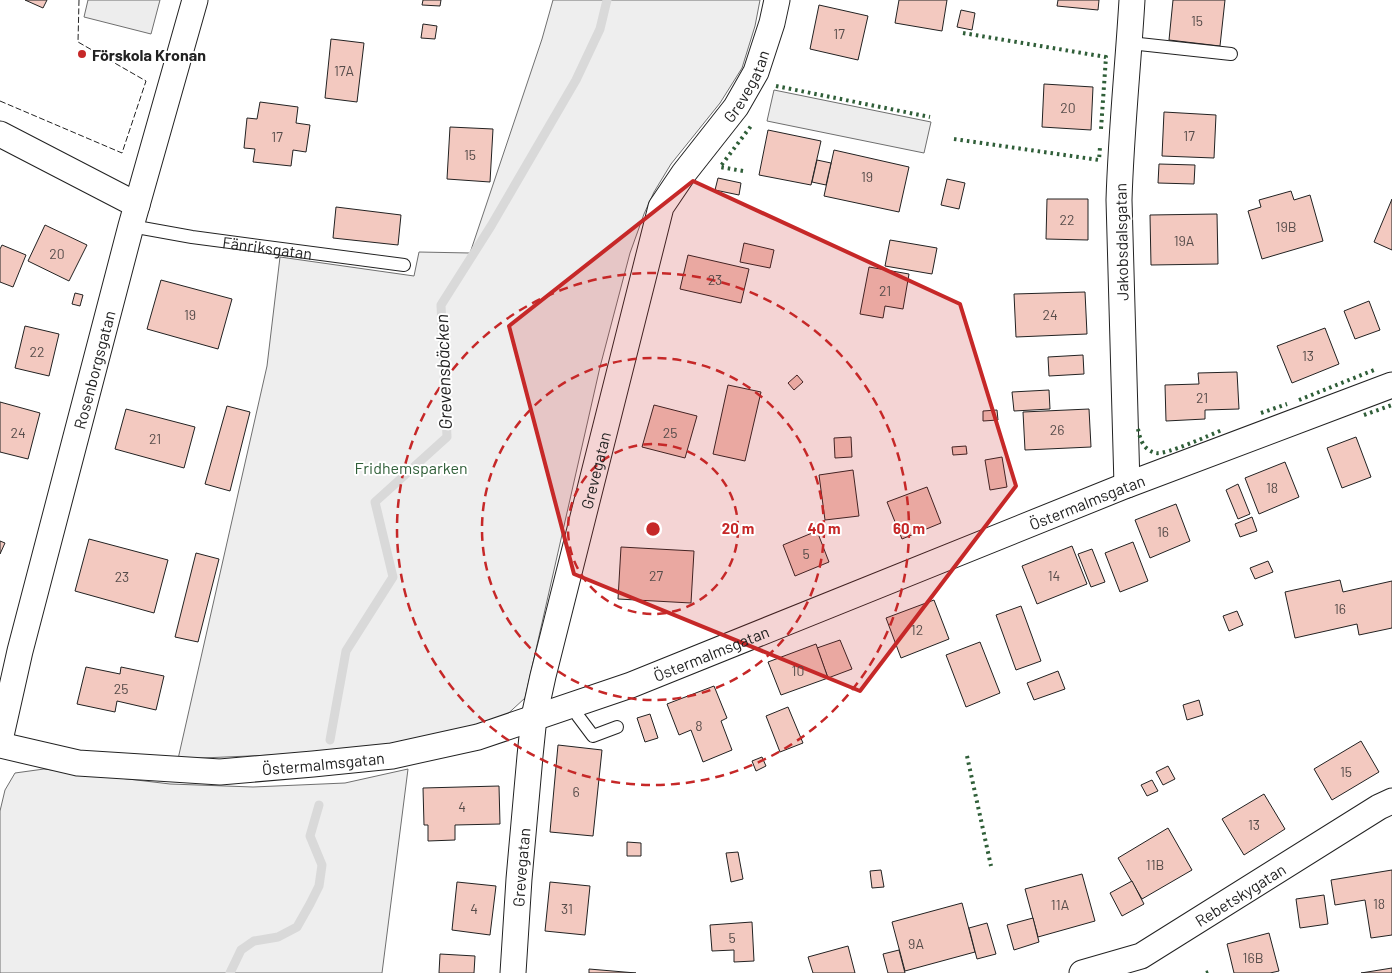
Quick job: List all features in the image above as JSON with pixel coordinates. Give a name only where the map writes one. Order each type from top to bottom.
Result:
[{"type":"street","name":"Rosenborgsgatan","points":[[0,740],[10,646],[195,0]]},
{"type":"street","name":"Grevegatan","points":[[513,973],[519,879],[534,717],[661,207],[684,173],[736,107],[756,72],[772,23],[777,0]]},
{"type":"street","name":"Jakobsdalsgatan","points":[[1127,485],[1119,200],[1120,157],[1132,0]]},
{"type":"street","name":"Fänriksgatan","points":[[0,134],[134,216]]},
{"type":"street","name":"Östermalmsgatan","points":[[0,745],[78,763],[220,772],[392,756],[478,737],[632,685],[1127,485],[1392,385]]},
{"type":"street","name":"Rebetskygatan","points":[[1082,973],[1141,956],[1379,807],[1392,802]]},
{"type":"lane","points":[[1130,44],[1230,54]]},
{"type":"lane","name":"Fänriksgatan","points":[[134,216],[192,237],[404,265]]},
{"type":"lane","points":[[578,704],[578,716],[593,736],[617,727]]},
{"type":"highlighted area","points":[[693,181],[960,304],[1016,486],[860,691],[574,574],[509,326]]},
{"type":"green space","name":"Fridhemsparken","points":[[553,0],[760,0],[755,26],[742,68],[720,103],[671,164],[654,192],[630,253],[600,367],[525,698],[501,720],[386,746],[273,755],[178,759],[267,366],[280,257],[414,276],[419,252],[470,253],[542,39]]},
{"type":"green space","points":[[44,769],[170,784],[253,787],[345,783],[408,769],[382,973],[0,973],[0,811],[5,790],[15,773]]},
{"type":"shaded area","points":[[88,0],[160,0],[151,34],[84,17]]},
{"type":"shaded area","points":[[774,90],[931,122],[924,153],[767,121]]},
{"type":"building","points":[[25,0],[47,0],[43,8]]},
{"type":"building","points":[[423,0],[441,0],[440,6],[422,5]]},
{"type":"building","points":[[899,0],[947,0],[942,31],[895,23]]},
{"type":"building","points":[[1058,0],[1099,0],[1098,10],[1057,6]]},
{"type":"building","points":[[1173,0],[1225,0],[1220,46],[1169,40]]},
{"type":"building","points":[[819,5],[868,16],[858,60],[810,49]]},
{"type":"building","points":[[961,10],[975,13],[972,30],[957,27]]},
{"type":"building","points":[[423,24],[437,26],[435,39],[421,38]]},
{"type":"building","points":[[331,39],[364,43],[357,102],[325,98]]},
{"type":"building","points":[[1044,84],[1093,87],[1091,130],[1042,127]]},
{"type":"building","points":[[260,102],[298,107],[296,123],[310,125],[306,152],[293,150],[291,166],[253,162],[255,149],[244,148],[247,118],[257,119]]},
{"type":"building","points":[[1164,112],[1216,115],[1214,158],[1162,156]]},
{"type":"building","points":[[450,127],[493,129],[490,182],[447,179]]},
{"type":"building","points":[[768,130],[821,141],[811,185],[759,175]]},
{"type":"building","points":[[834,150],[909,167],[899,212],[824,196]]},
{"type":"building","points":[[817,160],[831,163],[826,185],[812,182]]},
{"type":"building","points":[[1159,164],[1195,165],[1194,184],[1158,183]]},
{"type":"building","points":[[718,178],[741,183],[739,195],[715,190]]},
{"type":"building","points":[[947,179],[965,183],[959,209],[941,205]]},
{"type":"building","points":[[1291,191],[1294,200],[1310,195],[1323,241],[1262,259],[1248,211],[1261,207],[1259,200]]},
{"type":"building","points":[[1047,199],[1088,199],[1088,240],[1046,239]]},
{"type":"building","points":[[1392,199],[1392,250],[1374,242]]},
{"type":"building","points":[[336,207],[401,215],[398,245],[333,238]]},
{"type":"building","points":[[1217,214],[1218,264],[1151,265],[1150,215]]},
{"type":"building","points":[[45,225],[87,245],[69,281],[28,261]]},
{"type":"building","points":[[890,240],[937,248],[932,274],[885,266]]},
{"type":"building","points":[[744,243],[774,250],[770,268],[740,262]]},
{"type":"building","points":[[2,245],[26,255],[13,287],[0,282],[0,249]]},
{"type":"building","points":[[688,255],[749,269],[741,303],[680,289]]},
{"type":"building","points":[[869,267],[909,274],[903,309],[885,306],[883,318],[860,314]]},
{"type":"building","points":[[161,280],[232,299],[218,349],[147,329]]},
{"type":"building","points":[[1085,292],[1087,334],[1016,337],[1014,294]]},
{"type":"building","points":[[75,293],[83,295],[80,306],[72,304]]},
{"type":"building","points":[[1369,301],[1380,330],[1355,339],[1344,311]]},
{"type":"building","points":[[25,326],[59,334],[49,376],[15,368]]},
{"type":"building","points":[[1325,328],[1339,364],[1292,383],[1277,346]]},
{"type":"building","points":[[1083,355],[1084,374],[1049,376],[1048,357]]},
{"type":"building","points":[[1237,372],[1239,409],[1205,410],[1205,419],[1166,421],[1165,385],[1199,384],[1198,373]]},
{"type":"building","points":[[797,375],[803,382],[794,390],[788,383]]},
{"type":"building","points":[[728,385],[761,392],[745,461],[713,454]]},
{"type":"building","points":[[1049,390],[1050,409],[1014,411],[1012,392]]},
{"type":"building","points":[[0,402],[40,413],[28,459],[0,452]]},
{"type":"building","points":[[654,405],[697,416],[685,458],[642,447]]},
{"type":"building","points":[[227,406],[250,412],[230,491],[205,484]]},
{"type":"building","points":[[126,409],[195,427],[184,468],[115,449]]},
{"type":"building","points":[[1089,409],[1091,447],[1025,450],[1023,412]]},
{"type":"building","points":[[997,410],[998,420],[983,421],[983,411]]},
{"type":"building","points":[[851,437],[852,457],[835,458],[834,438]]},
{"type":"building","points":[[1356,437],[1371,477],[1342,488],[1327,448]]},
{"type":"building","points":[[966,446],[967,454],[953,455],[952,447]]},
{"type":"building","points":[[1002,457],[1007,487],[990,490],[985,460]]},
{"type":"building","points":[[1285,462],[1299,497],[1259,514],[1245,478]]},
{"type":"building","points":[[853,470],[859,516],[825,520],[819,475]]},
{"type":"building","points":[[1238,484],[1250,514],[1238,519],[1226,490]]},
{"type":"building","points":[[927,487],[941,523],[902,539],[887,502]]},
{"type":"building","points":[[1176,504],[1190,541],[1150,558],[1135,520]]},
{"type":"building","points":[[1252,517],[1257,531],[1240,537],[1235,524]]},
{"type":"building","points":[[817,531],[829,562],[795,576],[783,545]]},
{"type":"building","points":[[89,539],[168,560],[154,613],[75,591]]},
{"type":"building","points":[[0,541],[5,543],[0,554]]},
{"type":"building","points":[[1133,542],[1148,581],[1120,592],[1105,553]]},
{"type":"building","points":[[1072,546],[1087,584],[1037,604],[1022,566]]},
{"type":"building","points":[[621,547],[694,551],[691,603],[618,599]]},
{"type":"building","points":[[1092,549],[1105,582],[1091,587],[1078,554]]},
{"type":"building","points":[[196,553],[219,559],[198,642],[175,637]]},
{"type":"building","points":[[1268,561],[1273,572],[1255,579],[1250,568]]},
{"type":"building","points":[[1340,580],[1343,592],[1392,581],[1392,628],[1359,635],[1357,624],[1295,638],[1285,592]]},
{"type":"building","points":[[934,600],[949,639],[901,658],[886,618]]},
{"type":"building","points":[[1021,606],[1041,661],[1016,670],[996,615]]},
{"type":"building","points":[[1237,611],[1243,625],[1229,631],[1223,616]]},
{"type":"building","points":[[840,640],[852,669],[828,678],[817,648]]},
{"type":"building","points":[[980,642],[1000,693],[966,707],[946,655]]},
{"type":"building","points":[[816,644],[828,678],[781,695],[768,662]]},
{"type":"building","points":[[86,667],[120,674],[121,667],[164,676],[156,710],[117,701],[115,712],[77,704]]},
{"type":"building","points":[[1058,671],[1065,689],[1034,700],[1027,683]]},
{"type":"building","points":[[714,686],[727,718],[721,721],[732,750],[703,762],[691,730],[679,735],[667,704]]},
{"type":"building","points":[[1199,700],[1203,715],[1187,720],[1183,705]]},
{"type":"building","points":[[788,707],[803,743],[780,752],[766,716]]},
{"type":"building","points":[[650,714],[658,738],[645,742],[637,718]]},
{"type":"building","points":[[1361,741],[1379,772],[1332,800],[1314,769]]},
{"type":"building","points":[[558,745],[602,750],[593,836],[550,832]]},
{"type":"building","points":[[762,757],[766,766],[756,771],[752,761]]},
{"type":"building","points":[[1168,766],[1175,779],[1163,785],[1156,772]]},
{"type":"building","points":[[1152,780],[1158,791],[1147,796],[1141,785]]},
{"type":"building","points":[[499,786],[500,824],[455,825],[455,840],[428,841],[428,825],[424,825],[423,788]]},
{"type":"building","points":[[1264,794],[1285,829],[1244,855],[1222,819]]},
{"type":"building","points":[[1168,828],[1192,870],[1142,899],[1118,858]]},
{"type":"building","points":[[627,842],[641,843],[641,856],[627,856]]},
{"type":"building","points":[[738,852],[743,879],[731,882],[726,853]]},
{"type":"building","points":[[881,870],[884,887],[872,888],[870,871]]},
{"type":"building","points":[[1392,870],[1392,935],[1371,938],[1365,900],[1335,905],[1331,880]]},
{"type":"building","points":[[1082,874],[1095,921],[1038,937],[1025,889]]},
{"type":"building","points":[[1132,881],[1144,904],[1122,916],[1110,893]]},
{"type":"building","points":[[457,882],[496,886],[490,935],[452,930]]},
{"type":"building","points":[[550,882],[590,886],[585,935],[545,931]]},
{"type":"building","points":[[1324,895],[1328,924],[1300,928],[1296,899]]},
{"type":"building","points":[[962,903],[975,952],[905,971],[892,922]]},
{"type":"building","points":[[1033,918],[1039,942],[1014,950],[1007,925]]},
{"type":"building","points":[[752,922],[754,961],[734,962],[734,950],[712,951],[710,925]]},
{"type":"building","points":[[987,923],[996,954],[977,959],[969,928]]},
{"type":"building","points":[[1269,933],[1279,971],[1270,973],[1234,973],[1227,944]]},
{"type":"building","points":[[848,946],[855,973],[813,973],[808,957]]},
{"type":"building","points":[[899,950],[905,973],[888,973],[883,954]]},
{"type":"building","points":[[440,954],[475,956],[474,973],[439,973]]},
{"type":"building","points":[[1392,968],[1392,973],[1361,973]]},
{"type":"building","points":[[589,969],[636,973],[589,973]]},
{"type":"waterway","name":"Grevensbäcken","points":[[330,740],[346,651],[393,577],[375,502],[447,437],[441,305],[491,226],[576,80],[600,29],[607,0]]},
{"type":"waterway","name":"Grevensbäcken","points":[[230,973],[241,950],[254,941],[278,937],[297,927],[310,904],[319,886],[322,865],[310,836],[319,805]]},
{"type":"hedge","points":[[963,33],[1106,57],[1101,129]]},
{"type":"hedge","points":[[776,86],[930,117]]},
{"type":"hedge","points":[[743,171],[720,167],[751,126]]},
{"type":"hedge","points":[[954,139],[1099,160],[1100,147]]},
{"type":"hedge","points":[[1299,400],[1374,370]]},
{"type":"hedge","points":[[1261,413],[1287,404]]},
{"type":"hedge","points":[[1364,415],[1392,405]]},
{"type":"hedge","points":[[1138,429],[1145,447],[1156,453],[1178,448],[1222,430]]},
{"type":"hedge","points":[[967,756],[991,866]]},
{"type":"fence","points":[[0,101],[122,153],[146,81],[78,42],[79,0]]},
{"type":"place","name":"Förskola Kronan","points":[[82,54]]}]
